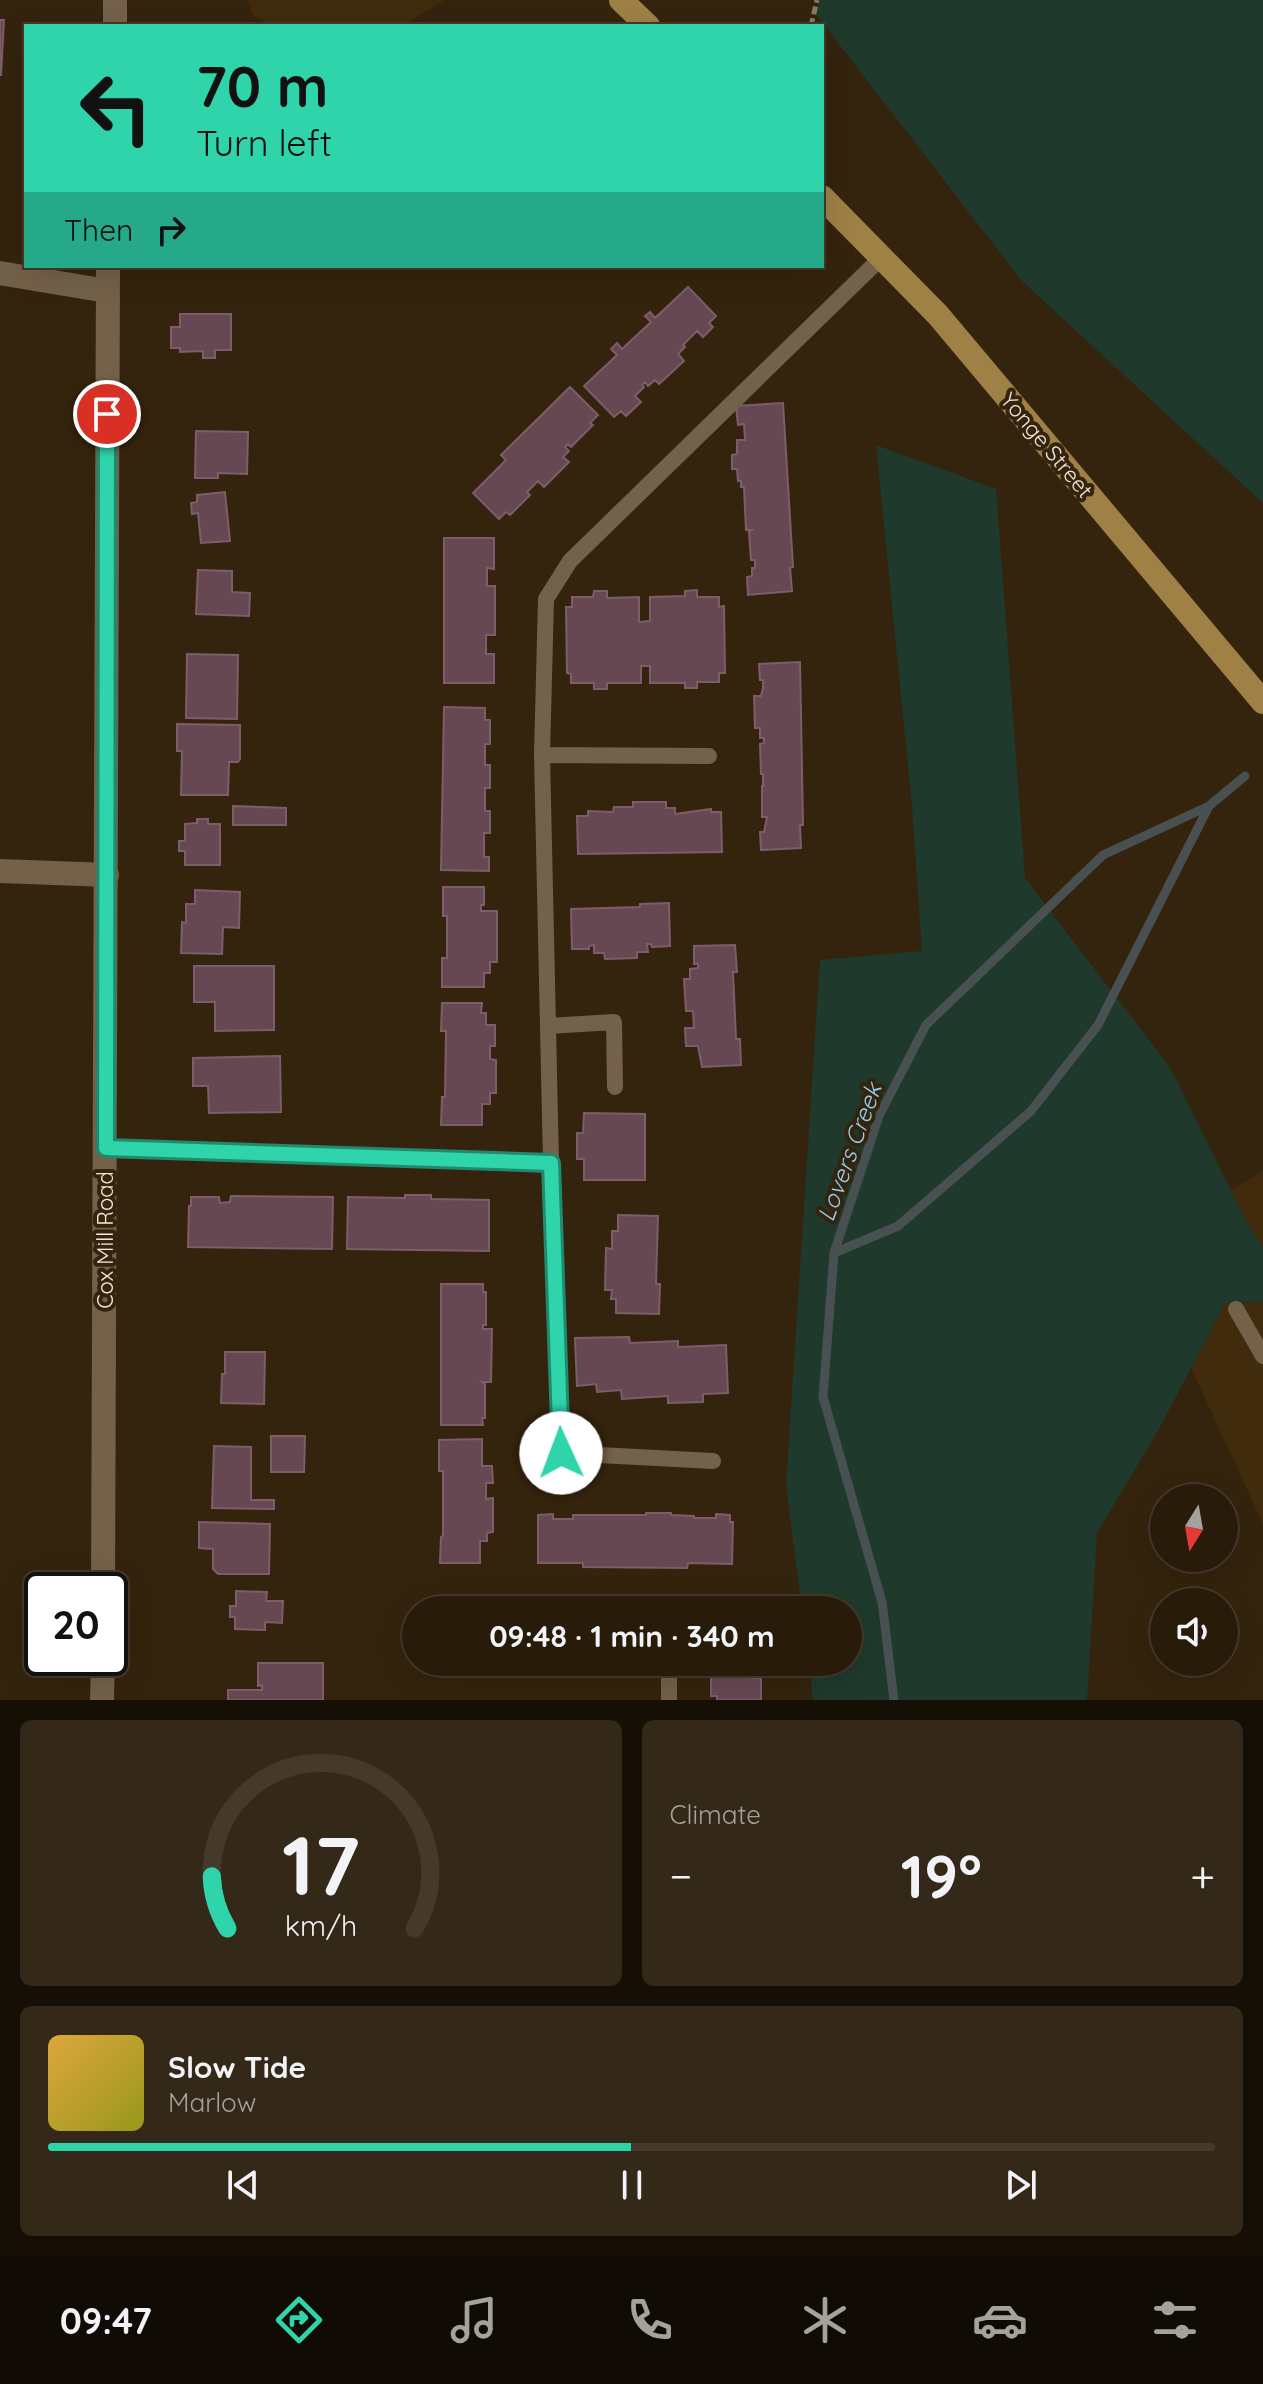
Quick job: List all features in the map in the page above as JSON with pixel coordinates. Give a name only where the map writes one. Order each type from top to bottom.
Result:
[{"type":"main road","points":[[621,0],[646,24]]},
{"type":"main road","name":"Yonge Street","points":[[824,199],[938,315],[1263,702]]},
{"type":"street","points":[[115,0],[115,24]]},
{"type":"street","name":"Cox Mill Road","points":[[103,1572],[108,268]]},
{"type":"street","points":[[0,273],[107,291]]},
{"type":"street","points":[[0,871],[107,875]]},
{"type":"street","points":[[102,1700],[103,1676]]},
{"type":"lane","points":[[713,1461],[561,1453],[542,755],[546,599],[570,561],[883,256]]},
{"type":"lane","points":[[542,755],[709,756]]},
{"type":"lane","points":[[548,1026],[614,1022],[615,1087]]},
{"type":"lane","points":[[106,1148],[551,1163]]},
{"type":"lane","points":[[1236,1309],[1263,1356]]},
{"type":"lane","points":[[669,1676],[669,1700]]},
{"type":"path","points":[[811,24],[817,0]]},
{"type":"shaded area","points":[[247,0],[444,0],[406,24],[271,24],[253,16]]},
{"type":"shaded area","points":[[1263,1171],[1263,1247],[1231,1190]]},
{"type":"shaded area","points":[[1263,1302],[1263,1524],[1191,1368],[1225,1303]]},
{"type":"green space","points":[[820,0],[1263,0],[1263,503],[1022,281],[815,13]]},
{"type":"green space","points":[[876,445],[996,489],[1025,878],[1171,1069],[1248,1225],[1263,1247],[1263,1302],[1225,1303],[1160,1427],[1097,1533],[1087,1700],[813,1700],[810,1676],[862,1676],[862,1596],[800,1596],[786,1485],[820,960],[922,951],[912,807]]},
{"type":"building","points":[[0,20],[4,20],[1,75],[0,75]]},
{"type":"building","points":[[688,287],[716,316],[709,323],[713,327],[703,337],[697,331],[678,354],[684,361],[659,384],[655,380],[648,386],[645,382],[635,396],[641,402],[626,416],[621,411],[614,417],[584,386],[617,355],[611,349],[617,343],[622,349],[651,322],[645,316],[650,312],[655,318]]},
{"type":"building","points":[[180,314],[231,314],[231,350],[215,350],[215,358],[203,358],[203,351],[180,352],[180,348],[171,348],[171,327],[180,327]]},
{"type":"building","points":[[570,387],[598,415],[590,423],[593,425],[571,447],[568,444],[565,447],[569,451],[563,457],[569,462],[544,487],[538,481],[527,492],[530,495],[510,515],[506,512],[499,519],[473,493],[506,460],[501,455]]},
{"type":"building","points":[[783,403],[792,591],[748,595],[747,577],[752,576],[755,560],[751,560],[749,532],[752,530],[746,530],[744,487],[738,481],[737,469],[732,469],[737,440],[745,440],[744,424],[738,425],[736,406]]},
{"type":"building","points":[[196,431],[248,432],[247,474],[218,473],[218,478],[195,478]]},
{"type":"building","points":[[225,492],[230,541],[201,543],[198,513],[192,514],[191,503],[197,502],[197,495]]},
{"type":"building","points":[[444,538],[494,538],[494,569],[487,568],[487,586],[495,586],[495,635],[486,635],[486,654],[494,654],[494,683],[444,683]]},
{"type":"building","points":[[198,570],[232,571],[232,592],[250,593],[249,616],[196,614]]},
{"type":"building","points":[[697,590],[697,597],[719,597],[719,607],[724,606],[725,673],[719,673],[719,682],[697,682],[697,688],[685,688],[685,683],[650,683],[650,666],[641,666],[641,683],[607,683],[607,689],[594,689],[594,683],[571,683],[571,674],[567,673],[566,607],[572,607],[572,597],[593,597],[594,591],[607,591],[607,598],[639,597],[639,622],[650,621],[650,597],[685,596],[685,591]]},
{"type":"building","points":[[187,654],[238,655],[237,719],[186,718]]},
{"type":"building","points":[[800,662],[801,848],[761,850],[760,832],[764,832],[767,817],[762,817],[762,786],[765,785],[761,774],[760,744],[764,743],[764,738],[760,738],[760,728],[755,728],[754,696],[761,696],[763,688],[759,664]]},
{"type":"building","points":[[444,707],[485,708],[485,720],[490,720],[490,744],[485,744],[485,765],[490,765],[490,788],[485,788],[485,811],[490,811],[490,833],[484,833],[484,857],[489,857],[489,871],[441,870]]},
{"type":"building","points":[[177,724],[240,725],[240,759],[229,762],[228,795],[181,795],[182,751],[177,751]]},
{"type":"building","points":[[633,802],[666,802],[666,808],[675,808],[675,814],[711,809],[711,812],[721,812],[722,852],[578,854],[577,816],[588,816],[588,811],[613,812],[614,807],[633,807]]},
{"type":"building","points":[[233,806],[286,808],[286,825],[233,825]]},
{"type":"building","points":[[197,819],[208,819],[208,824],[220,824],[220,865],[185,865],[185,851],[179,851],[179,841],[185,841],[185,824],[197,823]]},
{"type":"building","points":[[443,887],[484,887],[481,911],[497,911],[497,962],[490,962],[490,973],[484,973],[484,987],[442,987],[442,958],[447,958]]},
{"type":"building","points":[[195,890],[240,892],[239,928],[223,927],[222,954],[181,953],[186,904],[195,904]]},
{"type":"building","points":[[669,903],[670,946],[652,947],[647,944],[648,952],[637,952],[637,958],[605,959],[604,953],[594,953],[594,945],[589,949],[572,949],[571,909]]},
{"type":"building","points":[[735,945],[736,1039],[740,1039],[741,1065],[702,1067],[698,1046],[686,1046],[685,1028],[694,1028],[693,1011],[686,1011],[684,979],[690,979],[690,969],[698,968],[698,964],[694,964],[694,946]]},
{"type":"building","points":[[194,966],[274,966],[274,1030],[215,1031],[215,1002],[194,1002]]},
{"type":"building","points":[[442,1003],[482,1003],[481,1013],[486,1013],[486,1025],[495,1025],[495,1046],[490,1046],[490,1059],[496,1060],[496,1093],[490,1093],[490,1104],[482,1104],[482,1125],[441,1125],[442,1097],[445,1097],[446,1031],[441,1031]]},
{"type":"building","points":[[280,1056],[281,1112],[209,1113],[208,1086],[193,1086],[193,1058]]},
{"type":"building","points":[[584,1113],[645,1114],[645,1180],[584,1180],[584,1159],[577,1159],[577,1133],[583,1133]]},
{"type":"building","points":[[405,1195],[431,1195],[431,1199],[489,1200],[489,1251],[347,1249],[348,1197],[405,1198]]},
{"type":"building","points":[[231,1196],[333,1197],[332,1249],[188,1247],[191,1197],[219,1197],[220,1203],[230,1202]]},
{"type":"building","points":[[618,1215],[658,1216],[656,1284],[660,1284],[659,1314],[616,1313],[616,1299],[611,1299],[612,1290],[605,1290],[606,1248],[612,1249],[612,1231],[618,1231]]},
{"type":"building","points":[[441,1284],[483,1284],[483,1292],[486,1292],[486,1325],[483,1329],[492,1329],[491,1382],[482,1382],[485,1384],[483,1425],[441,1425]]},
{"type":"building","points":[[629,1337],[630,1343],[678,1341],[678,1347],[726,1345],[728,1393],[703,1394],[703,1402],[668,1403],[668,1396],[622,1399],[621,1390],[597,1392],[596,1384],[577,1386],[575,1338]]},
{"type":"building","points":[[225,1352],[265,1352],[264,1404],[221,1403]]},
{"type":"building","points":[[271,1436],[305,1436],[304,1472],[271,1472]]},
{"type":"building","points":[[482,1439],[482,1466],[492,1466],[493,1483],[486,1483],[486,1499],[493,1498],[493,1532],[487,1533],[487,1541],[480,1541],[480,1563],[440,1563],[443,1471],[439,1471],[439,1440]]},
{"type":"building","points":[[214,1446],[251,1447],[251,1500],[274,1500],[274,1509],[212,1508]]},
{"type":"building","points":[[671,1513],[694,1518],[730,1515],[730,1522],[733,1522],[732,1564],[688,1563],[687,1568],[583,1567],[583,1563],[538,1563],[538,1515],[553,1514],[553,1519],[573,1519],[573,1515]]},
{"type":"building","points":[[199,1522],[270,1524],[269,1574],[218,1574],[213,1569],[213,1549],[199,1548]]},
{"type":"building","points":[[236,1591],[267,1592],[266,1601],[283,1601],[282,1623],[265,1622],[265,1630],[235,1629],[235,1617],[230,1617],[230,1606],[236,1606]]},
{"type":"building","points":[[258,1663],[323,1663],[323,1700],[228,1700],[228,1690],[262,1690],[262,1685],[258,1686]]},
{"type":"building","points":[[711,1676],[761,1678],[761,1700],[717,1700],[717,1696],[711,1696]]},
{"type":"waterway","name":"Lovers Creek","points":[[894,1700],[882,1602],[823,1397],[834,1253],[879,1116],[926,1025],[1103,855],[1209,806],[1245,776]]},
{"type":"waterway","points":[[834,1253],[898,1226],[1031,1111],[1098,1025],[1209,806]]},
{"type":"route","points":[[107,414],[106,1148],[551,1163],[561,1453]]}]
